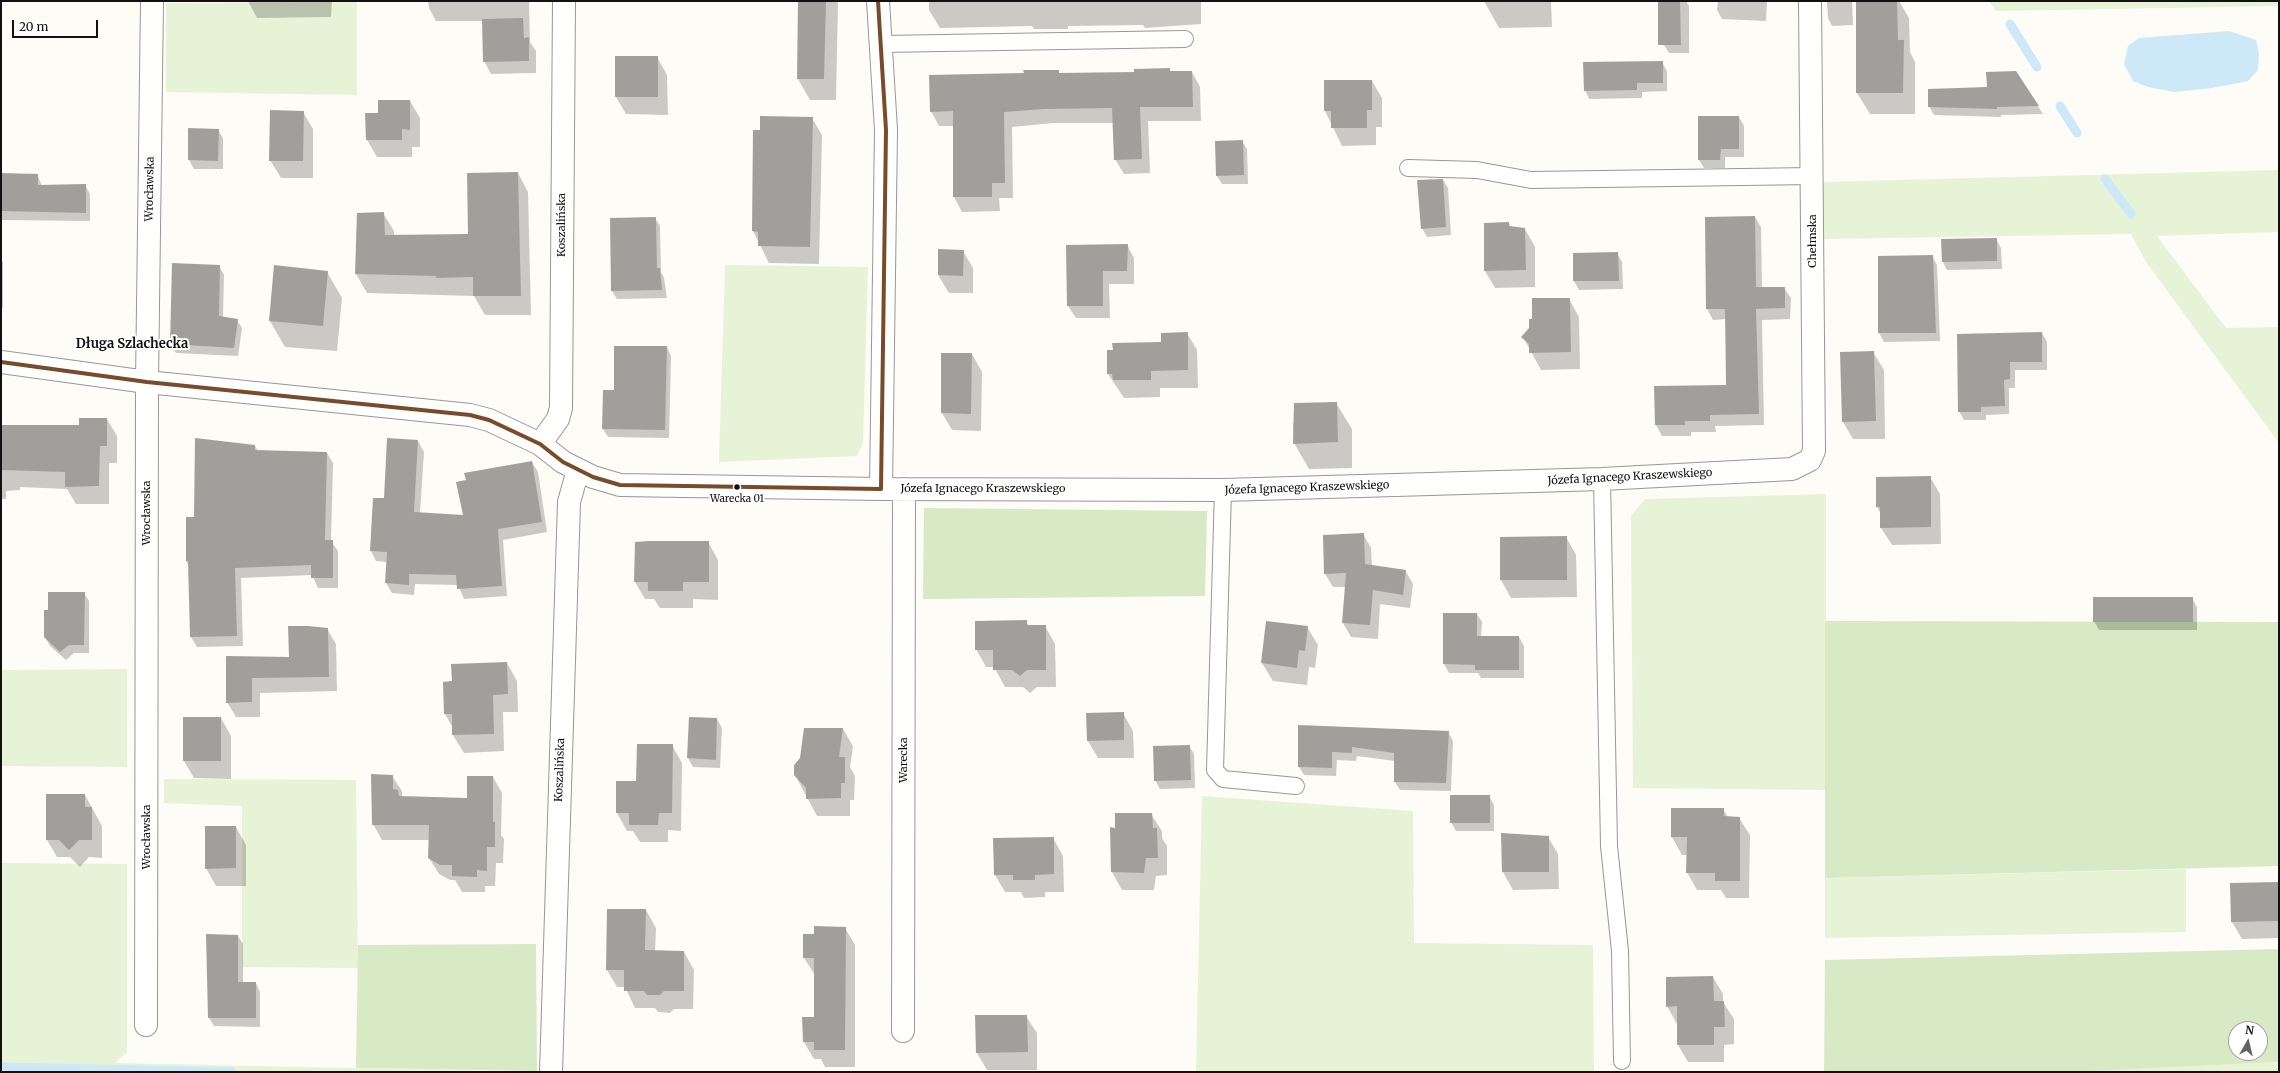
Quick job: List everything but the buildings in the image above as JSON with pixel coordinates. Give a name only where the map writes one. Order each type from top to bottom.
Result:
[{"type":"street","name":"Wrocławska","points":[[146,1025],[147,382],[152,1]]},
{"type":"street","name":"Koszalińska","points":[[540,444],[558,419],[561,408],[564,1]]},
{"type":"street","points":[[878,1],[886,130],[881,490]]},
{"type":"street","name":"Chełmska","points":[[1792,469],[1810,460],[1814,451],[1813,176],[1810,1]]},
{"type":"street","name":"Józefa Ignacego Kraszewskiego","points":[[1,362],[147,382],[470,415],[489,420],[540,444],[563,462],[578,470],[620,485],[881,490],[1223,490],[1602,479],[1792,469]]},
{"type":"street","name":"Koszalińska","points":[[550,1072],[569,502],[578,470]]},
{"type":"street","name":"Warecka","points":[[903,1031],[904,489]]},
{"type":"lane","points":[[881,44],[1185,39]]},
{"type":"lane","points":[[1408,168],[1477,170],[1531,180],[1813,176]]},
{"type":"lane","points":[[1602,479],[1609,846],[1620,951],[1622,1061]]},
{"type":"lane","points":[[1223,490],[1215,770],[1223,779],[1296,786]]},
{"type":"green space","points":[[1989,1],[2279,1],[2279,6],[1996,11]]},
{"type":"green space","points":[[357,2],[357,95],[166,92],[166,3]]},
{"type":"green space","points":[[2279,170],[2279,232],[2157,236],[2226,328],[2279,327],[2279,443],[2146,262],[2131,234],[1822,239],[1823,182]]},
{"type":"green space","points":[[725,265],[868,267],[863,443],[857,456],[719,462]]},
{"type":"green space","points":[[1826,494],[1826,790],[1633,788],[1631,516],[1645,499]]},
{"type":"green space","points":[[924,508],[1207,511],[1205,596],[923,599]]},
{"type":"green space","points":[[1825,621],[2279,622],[2279,866],[1825,878]]},
{"type":"green space","points":[[127,669],[127,767],[1,766],[1,670]]},
{"type":"green space","points":[[164,779],[356,780],[358,968],[242,967],[242,806],[164,803]]},
{"type":"green space","points":[[1202,796],[1413,811],[1414,943],[1593,945],[1594,1072],[1196,1072]]},
{"type":"green space","points":[[1,863],[127,864],[127,1052],[115,1063],[537,1072],[1,1072]]},
{"type":"green space","points":[[2186,869],[2186,932],[1825,938],[1825,878]]},
{"type":"green space","points":[[536,944],[537,1071],[356,1068],[358,945]]},
{"type":"green space","points":[[2279,949],[2279,1062],[2073,1072],[1824,1072],[1825,960]]},
{"type":"green space","points":[[2279,1062],[2279,1072],[2073,1072]]},
{"type":"water","points":[[2229,31],[2256,40],[2259,54],[2258,70],[2248,81],[2212,88],[2174,92],[2148,87],[2133,81],[2124,64],[2128,46],[2139,38]]},
{"type":"waterway","points":[[2010,24],[2037,67]]},
{"type":"waterway","points":[[2060,106],[2077,133]]},
{"type":"waterway","points":[[2105,179],[2131,214]]},
{"type":"waterway","points":[[1,1067],[232,1072]]},
{"type":"transit line","points":[[878,1],[886,130],[881,489]]},
{"type":"transit line","points":[[1,362],[147,382],[470,415],[489,420],[540,444],[563,462],[593,477],[620,485],[881,489]]},
{"type":"place","name":"Warecka 01","points":[[737,487]]},
{"type":"district","name":"Długa Szlachecka","points":[[132,344]]}]
